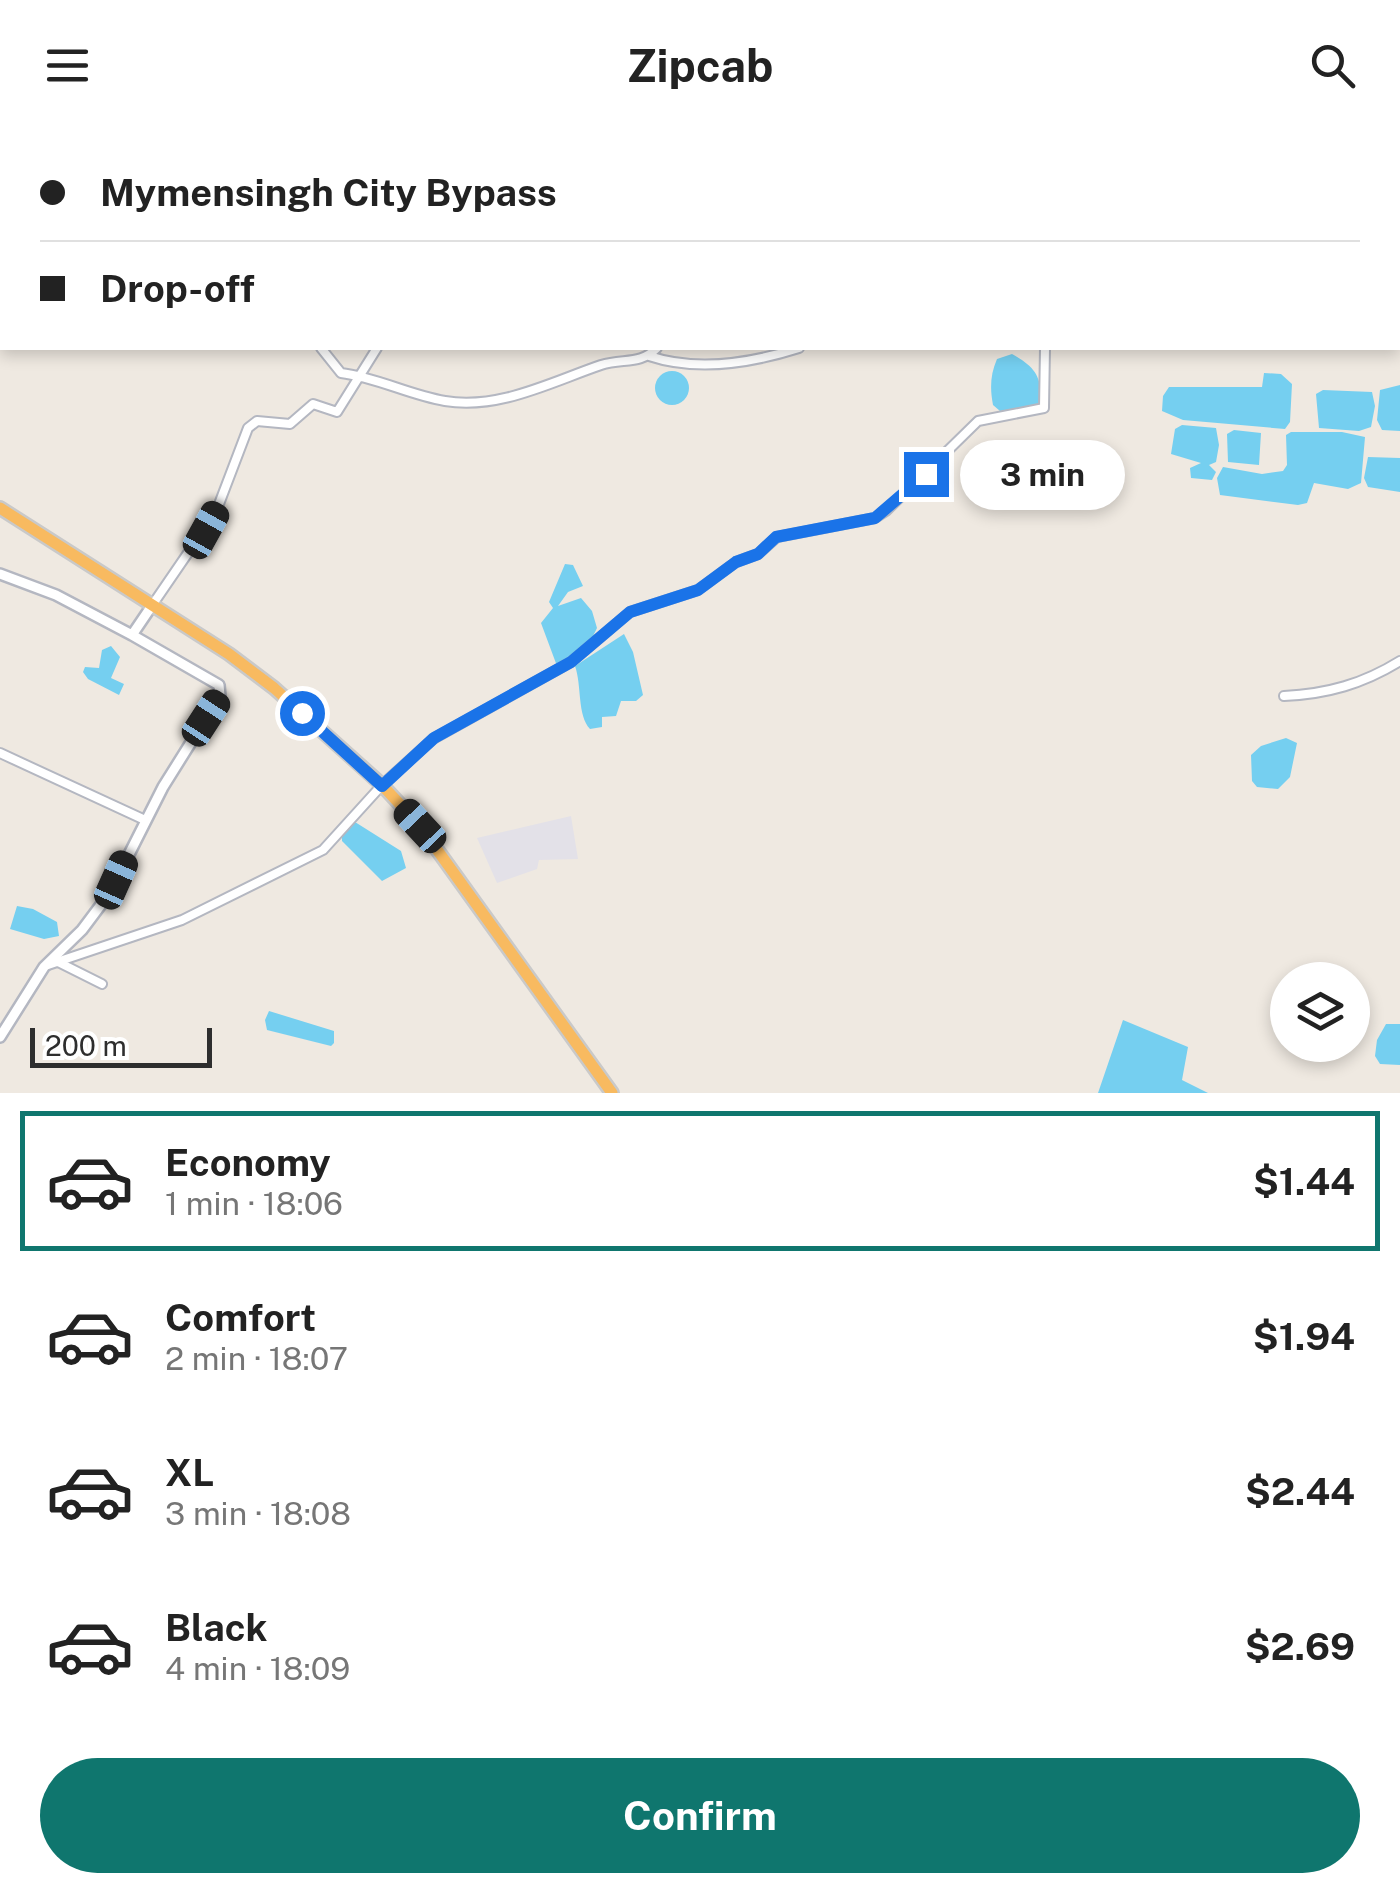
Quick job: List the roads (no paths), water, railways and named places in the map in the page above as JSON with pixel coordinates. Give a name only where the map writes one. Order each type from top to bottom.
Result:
[{"type":"highway","points":[[0,508],[153,604],[274,688],[382,786],[420,826],[612,1093]]},
{"type":"street","points":[[322,350],[336,370],[362,375],[409,394],[480,403],[508,398],[609,363],[643,360],[656,350]]},
{"type":"street","points":[[132,634],[216,512],[243,436],[252,424],[290,424],[313,404],[337,412],[376,350]]},
{"type":"street","points":[[650,356],[664,361],[732,363],[792,350]]},
{"type":"street","points":[[44,967],[182,920],[323,850],[382,786],[434,738],[571,662],[630,612],[698,590],[736,562],[758,554],[776,537],[875,518],[978,421],[1038,412],[1045,401],[1045,350]]},
{"type":"street","points":[[0,574],[56,596],[132,634],[222,690],[145,820],[109,894],[82,930],[44,967],[0,1037]]},
{"type":"street","points":[[1284,696],[1324,694],[1400,661]]},
{"type":"street","points":[[0,753],[145,820]]},
{"type":"street","points":[[58,962],[102,984]]},
{"type":"street","points":[[0,1013],[12,1019]]},
{"type":"water","points":[[1012,354],[1032,368],[1039,380],[1040,404],[1036,408],[1000,411],[993,405],[991,382],[997,359]]},
{"type":"water","points":[[672,371],[684,376],[689,388],[684,400],[672,405],[660,400],[655,388],[660,376]]},
{"type":"water","points":[[1264,373],[1281,374],[1292,384],[1290,422],[1285,429],[1183,420],[1162,411],[1163,396],[1169,387],[1262,387]]},
{"type":"water","points":[[1400,385],[1400,431],[1382,430],[1377,420],[1380,390]]},
{"type":"water","points":[[1323,390],[1372,392],[1375,406],[1371,427],[1359,431],[1319,428],[1316,394]]},
{"type":"water","points":[[1182,425],[1216,428],[1219,445],[1216,462],[1209,465],[1216,472],[1212,480],[1191,478],[1190,468],[1201,463],[1171,454],[1175,429]]},
{"type":"water","points":[[1234,430],[1261,433],[1259,465],[1228,462],[1227,434]]},
{"type":"water","points":[[1342,432],[1365,437],[1361,483],[1348,489],[1314,483],[1307,503],[1298,505],[1220,495],[1217,478],[1223,467],[1262,474],[1283,471],[1287,465],[1286,435]]},
{"type":"water","points":[[1368,457],[1400,458],[1400,492],[1368,487],[1364,478]]},
{"type":"water","points":[[565,564],[573,565],[583,586],[568,592],[558,606],[581,598],[592,611],[597,628],[590,642],[557,666],[541,623],[553,608],[549,602]]},
{"type":"water","points":[[624,634],[633,652],[643,695],[636,701],[621,701],[616,716],[602,717],[602,727],[590,729],[583,716],[575,666]]},
{"type":"water","points":[[111,646],[120,657],[111,678],[124,684],[119,695],[88,679],[83,672],[85,667],[99,668],[102,650]]},
{"type":"water","points":[[1286,738],[1297,743],[1290,777],[1278,789],[1257,787],[1252,781],[1251,755],[1261,746]]},
{"type":"water","points":[[355,822],[401,851],[406,868],[382,881],[342,841],[342,835]]},
{"type":"water","points":[[17,906],[33,909],[57,922],[59,936],[44,939],[10,929]]},
{"type":"water","points":[[269,1011],[334,1031],[334,1043],[331,1046],[267,1030],[265,1020]]},
{"type":"water","points":[[1123,1020],[1188,1047],[1182,1080],[1208,1093],[1098,1093]]},
{"type":"water","points":[[1386,1024],[1400,1024],[1400,1065],[1380,1064],[1375,1056],[1377,1040]]}]
